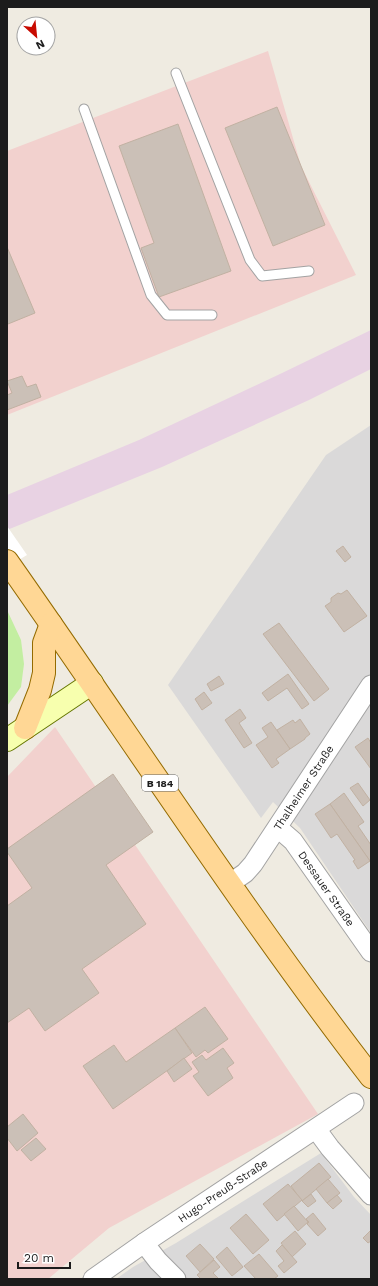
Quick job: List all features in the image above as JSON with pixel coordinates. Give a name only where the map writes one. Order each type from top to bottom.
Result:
[{"type":"main road","name":"B 184","points":[[9,563],[229,884],[311,998],[371,1077]]},
{"type":"main road","points":[[25,728],[40,690],[44,673],[44,643],[51,624]]},
{"type":"main road","points":[[7,740],[92,683]]},
{"type":"street","name":"Thalheimer Straße","points":[[229,884],[245,873],[253,864],[371,685]]},
{"type":"street","name":"Dessauer Straße","points":[[278,828],[293,841],[371,952]]},
{"type":"street","name":"Hugo-Preuß-Straße","points":[[93,1279],[144,1243],[354,1104]]},
{"type":"street","points":[[316,1129],[330,1148],[371,1195]]},
{"type":"street","points":[[144,1243],[158,1261],[176,1279]]},
{"type":"lane","points":[[176,73],[250,260],[262,276],[309,271]]},
{"type":"lane","points":[[84,109],[151,294],[167,315],[212,315]]},
{"type":"shaded area","points":[[268,51],[301,166],[356,275],[7,415],[7,151]]},
{"type":"shaded area","points":[[371,330],[371,369],[309,400],[162,467],[7,530],[7,495],[139,440]]},
{"type":"shaded area","points":[[371,425],[371,933],[300,828],[273,802],[261,818],[168,685],[326,455]]},
{"type":"shaded area","points":[[55,727],[318,1114],[109,1228],[48,1279],[7,1279],[7,777]]},
{"type":"shaded area","points":[[321,1153],[354,1197],[371,1215],[371,1279],[116,1279],[133,1267],[176,1243]]},
{"type":"green space","points":[[7,610],[21,640],[24,664],[21,687],[7,706]]},
{"type":"pier","points":[[7,526],[27,555],[7,567]]},
{"type":"building","points":[[277,107],[325,225],[273,246],[225,128]]},
{"type":"building","points":[[178,124],[231,271],[159,297],[141,248],[154,243],[119,146]]},
{"type":"building","points":[[7,247],[35,313],[8,324],[7,321]]},
{"type":"building","points":[[22,376],[27,387],[36,384],[41,397],[7,410],[7,395],[12,393],[7,381]]},
{"type":"building","points":[[343,546],[351,557],[345,562],[336,551]]},
{"type":"building","points":[[347,590],[367,616],[344,632],[325,606],[331,602],[331,598],[338,593],[341,594]]},
{"type":"building","points":[[279,623],[329,689],[314,701],[263,634]]},
{"type":"building","points":[[288,674],[309,704],[302,709],[287,688],[268,701],[262,693]]},
{"type":"building","points":[[219,676],[224,684],[211,691],[207,684]]},
{"type":"building","points":[[204,692],[212,703],[202,710],[195,699]]},
{"type":"building","points":[[240,709],[246,718],[239,723],[252,743],[244,748],[225,720]]},
{"type":"building","points":[[300,719],[310,734],[290,749],[277,730],[293,720],[295,723]]},
{"type":"building","points":[[271,722],[290,749],[276,759],[279,763],[272,768],[256,745],[268,737],[262,728]]},
{"type":"building","points":[[368,738],[371,743],[371,769],[355,747]]},
{"type":"building","points":[[113,774],[153,832],[106,865],[146,924],[82,969],[99,993],[45,1031],[29,1008],[7,1023],[7,906],[32,888],[7,852],[7,849]]},
{"type":"building","points":[[358,783],[370,800],[363,806],[350,788]]},
{"type":"building","points":[[344,793],[364,822],[358,826],[371,845],[370,861],[330,804]]},
{"type":"building","points":[[330,804],[370,861],[358,869],[353,861],[355,860],[337,834],[331,838],[315,814]]},
{"type":"building","points":[[205,1007],[228,1039],[208,1053],[205,1050],[196,1057],[175,1028]]},
{"type":"building","points":[[175,1028],[192,1053],[113,1109],[83,1066],[114,1045],[126,1062]]},
{"type":"building","points":[[223,1048],[234,1063],[227,1068],[233,1078],[208,1096],[193,1076],[199,1072],[192,1062],[202,1055],[206,1060]]},
{"type":"building","points":[[184,1058],[192,1069],[174,1082],[167,1071]]},
{"type":"building","points":[[23,1114],[38,1133],[17,1151],[7,1138],[7,1127]]},
{"type":"building","points":[[36,1138],[46,1149],[31,1161],[21,1150]]},
{"type":"building","points":[[319,1163],[331,1177],[302,1201],[291,1186]]},
{"type":"building","points":[[328,1179],[340,1193],[327,1203],[316,1189]]},
{"type":"building","points":[[288,1184],[302,1200],[277,1221],[263,1204]]},
{"type":"building","points":[[311,1194],[316,1201],[308,1207],[302,1201]]},
{"type":"building","points":[[337,1195],[342,1201],[333,1209],[327,1203]]},
{"type":"building","points":[[294,1206],[308,1222],[298,1231],[284,1214]]},
{"type":"building","points":[[313,1213],[326,1229],[318,1236],[307,1224],[309,1222],[306,1219]]},
{"type":"building","points":[[246,1214],[269,1240],[253,1254],[230,1228]]},
{"type":"building","points":[[371,1230],[371,1241],[368,1243],[363,1238]]},
{"type":"building","points":[[295,1231],[306,1244],[292,1257],[281,1243]]},
{"type":"building","points":[[200,1244],[214,1259],[200,1272],[186,1256]]},
{"type":"building","points":[[282,1245],[297,1262],[284,1273],[278,1266],[284,1261],[276,1251]]},
{"type":"building","points":[[227,1247],[243,1267],[232,1276],[216,1257]]},
{"type":"building","points":[[259,1254],[278,1276],[274,1279],[256,1279],[244,1266]]},
{"type":"building","points":[[214,1260],[220,1267],[213,1273],[219,1279],[201,1279],[197,1275]]}]
